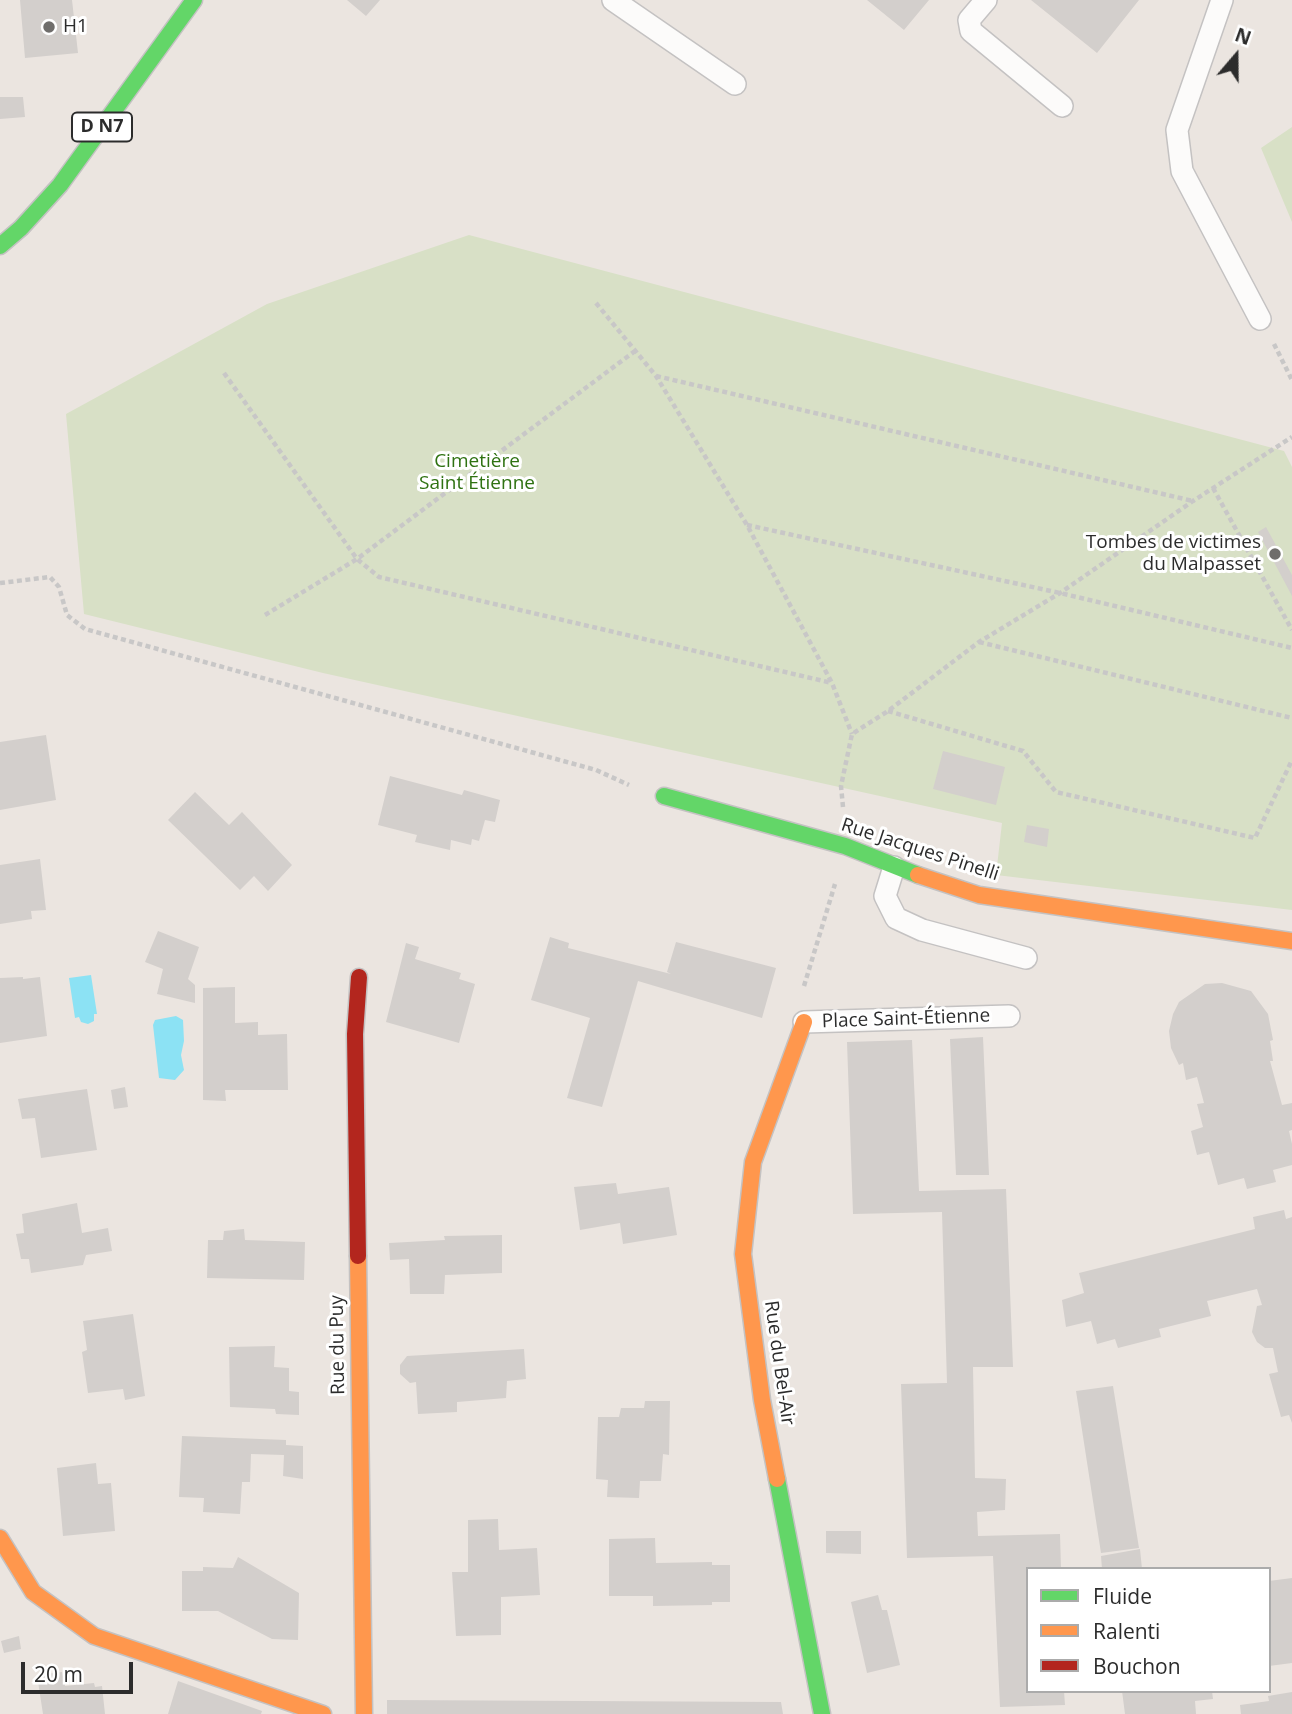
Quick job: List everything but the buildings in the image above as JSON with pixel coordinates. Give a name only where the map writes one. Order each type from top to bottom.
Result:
[{"type":"street","name":"D N7","points":[[0,246],[21,228],[60,185],[194,0]]},
{"type":"street","name":"Rue Jacques Pinelli","points":[[664,796],[845,846],[894,867],[979,895],[1292,941]]},
{"type":"street","name":"Rue du Puy","points":[[359,976],[355,1034],[364,1714]]},
{"type":"street","name":"Rue du Bel-Air","points":[[804,1022],[753,1162],[743,1254],[762,1400],[822,1714]]},
{"type":"street","points":[[0,1538],[33,1592],[94,1636],[323,1714]]},
{"type":"lane","points":[[613,0],[735,84]]},
{"type":"lane","points":[[986,0],[969,20],[971,31],[1062,106]]},
{"type":"lane","points":[[1223,0],[1177,130],[1182,171],[1260,319]]},
{"type":"lane","points":[[894,867],[885,896],[897,918],[922,930],[1026,958]]},
{"type":"lane","name":"Place Saint-Étienne","points":[[804,1022],[1009,1016]]},
{"type":"path","points":[[596,303],[656,376],[747,524],[832,682],[852,734],[841,786],[845,846]]},
{"type":"path","points":[[1260,319],[1292,380]]},
{"type":"path","points":[[265,615],[357,559],[635,351]]},
{"type":"path","points":[[224,373],[357,559],[379,577],[832,682]]},
{"type":"path","points":[[656,376],[1193,501]]},
{"type":"path","points":[[852,734],[888,711],[979,642],[1060,593],[1193,501],[1292,437]]},
{"type":"path","points":[[1213,488],[1292,630]]},
{"type":"path","points":[[747,524],[1060,593],[1292,648]]},
{"type":"path","points":[[0,583],[50,577],[59,587],[67,615],[85,629],[596,770],[621,782],[664,796]]},
{"type":"path","points":[[979,642],[1292,719]]},
{"type":"path","points":[[888,711],[1023,751],[1056,793],[1255,838],[1292,760]]},
{"type":"path","points":[[809,968],[834,889]]},
{"type":"green space","points":[[1292,127],[1292,222],[1261,148]]},
{"type":"green space","name":"Cimetière Saint Étienne","points":[[469,235],[1284,451],[1292,467],[1292,910],[996,875],[1002,823],[323,673],[84,614],[66,414],[267,304]]},
{"type":"water","points":[[91,975],[97,1014],[94,1014],[94,1021],[88,1024],[81,1022],[79,1017],[75,1018],[69,978]]},
{"type":"water","points":[[176,1016],[183,1020],[184,1041],[181,1055],[184,1070],[175,1080],[159,1078],[153,1025],[155,1020]]},
{"type":"traffic: fast","points":[[0,246],[21,228],[60,185],[194,0]]},
{"type":"traffic: fast","points":[[664,796],[845,846],[918,875]]},
{"type":"traffic: fast","points":[[777,1479],[822,1714]]},
{"type":"traffic: slow","points":[[918,875],[979,895],[1292,941]]},
{"type":"traffic: slow","points":[[777,1479],[762,1400],[743,1254],[753,1162],[804,1022]]},
{"type":"traffic: slow","points":[[358,1256],[364,1714]]},
{"type":"traffic: slow","points":[[0,1538],[33,1592],[94,1636],[323,1714]]},
{"type":"traffic: jam","points":[[358,1256],[355,1034],[359,977]]},
{"type":"place","name":"H1","points":[[49,27]]},
{"type":"place","name":"Tombes de victimes du Malpasset","points":[[1275,554]]}]
